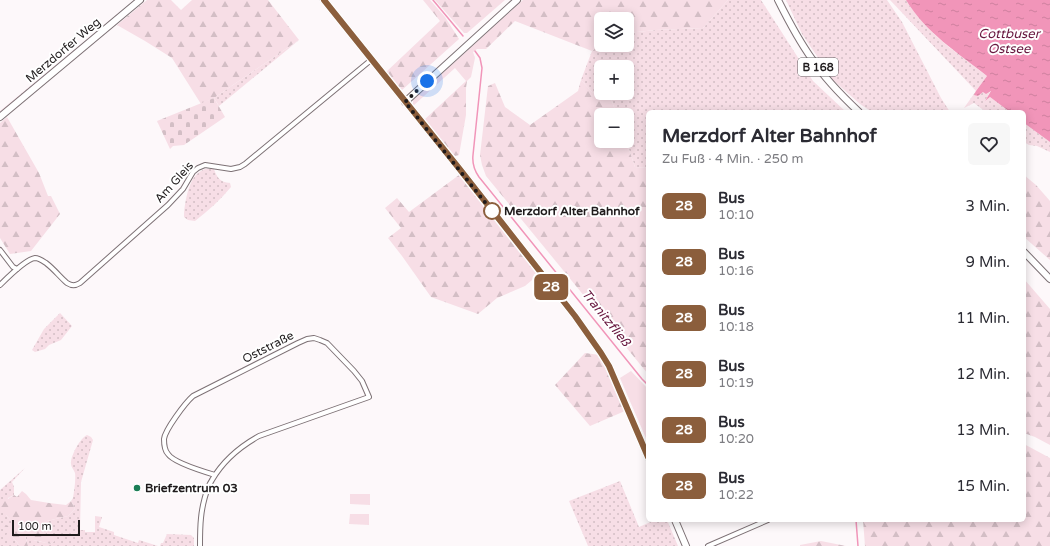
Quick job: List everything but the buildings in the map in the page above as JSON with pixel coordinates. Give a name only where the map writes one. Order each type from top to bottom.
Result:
[{"type":"street","points":[[324,0],[575,316],[609,366],[646,452]]},
{"type":"street","points":[[405,102],[517,0]]},
{"type":"street","name":"B 168","points":[[778,0],[798,38],[812,60],[833,86],[857,110]]},
{"type":"street","name":"Merzdorfer Weg","points":[[0,116],[136,1]]},
{"type":"street","name":"Am Gleis","points":[[0,285],[30,259],[36,258],[46,262],[66,283],[76,285],[90,275],[168,205],[183,189],[193,172],[198,168],[205,165],[231,169],[245,164],[371,60]]},
{"type":"street","points":[[0,250],[13,267],[17,269]]},
{"type":"street","points":[[1026,254],[1050,279]]},
{"type":"street","name":"Oststraße","points":[[200,546],[201,517],[207,492],[212,480],[235,452],[259,436],[369,397],[362,381],[327,343],[314,338],[298,343],[193,396],[187,402],[167,431],[164,439],[165,447],[167,454],[174,460],[215,476]]},
{"type":"street","points":[[676,522],[686,546]]},
{"type":"street","points":[[708,546],[763,522]]},
{"type":"green space","points":[[147,0],[171,0],[181,10],[192,0],[268,0],[299,40],[214,98],[201,104],[172,58],[117,25]]},
{"type":"green space","points":[[423,0],[430,0],[445,17],[459,39],[402,90],[385,73],[440,21]]},
{"type":"green space","points":[[435,0],[505,0],[467,33],[464,33]]},
{"type":"green space","points":[[523,0],[728,0],[703,28],[634,32],[634,12],[594,12],[594,49],[592,51],[515,21],[486,49],[477,49],[473,52],[475,58],[471,77],[467,81],[466,115],[459,155],[455,156],[424,120],[466,81],[455,68],[413,106],[413,100]]},
{"type":"green space","points":[[728,0],[761,0],[813,81],[844,110],[646,110],[646,168],[635,167],[628,148],[634,148],[634,108],[614,108],[611,100],[634,100],[634,60],[594,60],[594,93],[581,80],[594,49],[594,52],[634,52],[634,32],[703,28]]},
{"type":"green space","points":[[786,0],[887,0],[902,22],[949,110],[869,110],[833,80],[802,34]]},
{"type":"green space","points":[[890,0],[906,0],[923,23],[943,42],[987,76],[976,91]]},
{"type":"green space","points":[[119,13],[120,14],[44,77],[42,77],[0,114],[0,111]]},
{"type":"green space","points":[[299,40],[219,106],[214,98]]},
{"type":"green space","points":[[581,80],[594,93],[594,100],[611,100],[614,108],[594,108],[594,148],[628,148],[635,167],[646,168],[646,372],[486,176],[480,155],[488,86],[495,83],[505,107],[530,125],[578,91]]},
{"type":"green space","points":[[991,90],[985,101],[990,97],[1007,110],[983,110],[974,103],[964,108],[976,91],[978,96],[983,92]]},
{"type":"green space","points":[[214,98],[225,117],[184,145],[173,146],[170,149],[157,121]]},
{"type":"green space","points":[[7,117],[39,173],[48,196],[51,196],[60,214],[31,251],[10,254],[0,238],[0,123]]},
{"type":"green space","points":[[1026,124],[1050,142],[1050,152],[1037,146],[1026,143]]},
{"type":"green space","points":[[205,169],[214,169],[219,179],[230,183],[231,187],[214,205],[195,221],[188,220],[184,217],[189,188],[194,178]]},
{"type":"green space","points":[[459,175],[538,275],[525,286],[497,298],[478,314],[431,297],[388,238],[401,228],[385,208],[397,198],[409,212]]},
{"type":"green space","points":[[1026,177],[1036,185],[1050,201],[1050,260],[1026,239]]},
{"type":"green space","points":[[1026,281],[1050,309],[1050,445],[1026,434]]},
{"type":"green space","points":[[60,313],[72,326],[61,340],[49,345],[45,349],[35,352],[32,350],[44,329]]},
{"type":"green space","points":[[585,353],[600,355],[625,411],[590,426],[555,385]]},
{"type":"green space","points":[[631,371],[646,387],[646,438],[620,378]]},
{"type":"green space","points":[[87,435],[93,440],[81,482],[80,530],[85,530],[85,532],[95,532],[95,516],[102,517],[99,527],[114,532],[114,535],[138,543],[139,540],[158,546],[28,546],[25,535],[34,540],[51,544],[55,540],[43,532],[47,521],[68,516],[75,509],[71,501],[73,498],[75,473],[71,466],[71,461],[79,444]]},
{"type":"green space","points":[[1026,445],[1050,458],[1050,546],[865,546],[863,522],[1026,522]]},
{"type":"green space","points":[[25,468],[12,482],[14,487],[14,495],[8,498],[6,515],[13,523],[13,538],[19,546],[0,546],[0,490]]},
{"type":"green space","points":[[620,481],[639,527],[650,522],[668,522],[678,546],[588,546],[569,501]]},
{"type":"green space","points":[[22,491],[31,500],[66,505],[71,501],[75,509],[68,516],[47,521],[43,532],[56,540],[51,544],[32,540],[25,536],[28,546],[19,546],[13,538],[9,541],[5,537],[8,532],[4,527],[13,523],[6,515],[0,504],[14,495],[17,497]]},
{"type":"green space","points":[[350,494],[370,494],[370,505],[350,504]]},
{"type":"green space","points":[[350,514],[369,514],[369,525],[349,524]]},
{"type":"green space","points":[[167,534],[191,535],[194,538],[194,546],[160,546]]},
{"type":"green space","points":[[821,541],[846,546],[800,546]]},
{"type":"water","name":"Cottbuser Ostsee","points":[[906,0],[1050,0],[1050,142],[1026,124],[1026,110],[1007,110],[990,97],[985,101],[991,91],[986,94],[983,92],[978,96],[974,95],[987,76],[953,50],[914,12]]},
{"type":"waterway","name":"Tranitzfließ","points":[[433,0],[463,36]]},
{"type":"waterway","name":"Tranitzfließ","points":[[475,51],[480,58],[482,68],[473,158],[473,164],[476,172],[646,383]]},
{"type":"waterway","name":"Tranitzfließ","points":[[856,522],[858,546]]},
{"type":"bus line","name":"28","points":[[324,0],[575,316],[609,366],[646,452]]},
{"type":"place","name":"Merzdorf Alter Bahnhof","points":[[492,211]]},
{"type":"place","name":"Briefzentrum 03","points":[[137,488]]},
{"type":"route","points":[[427,81],[405,102],[492,211]]}]
